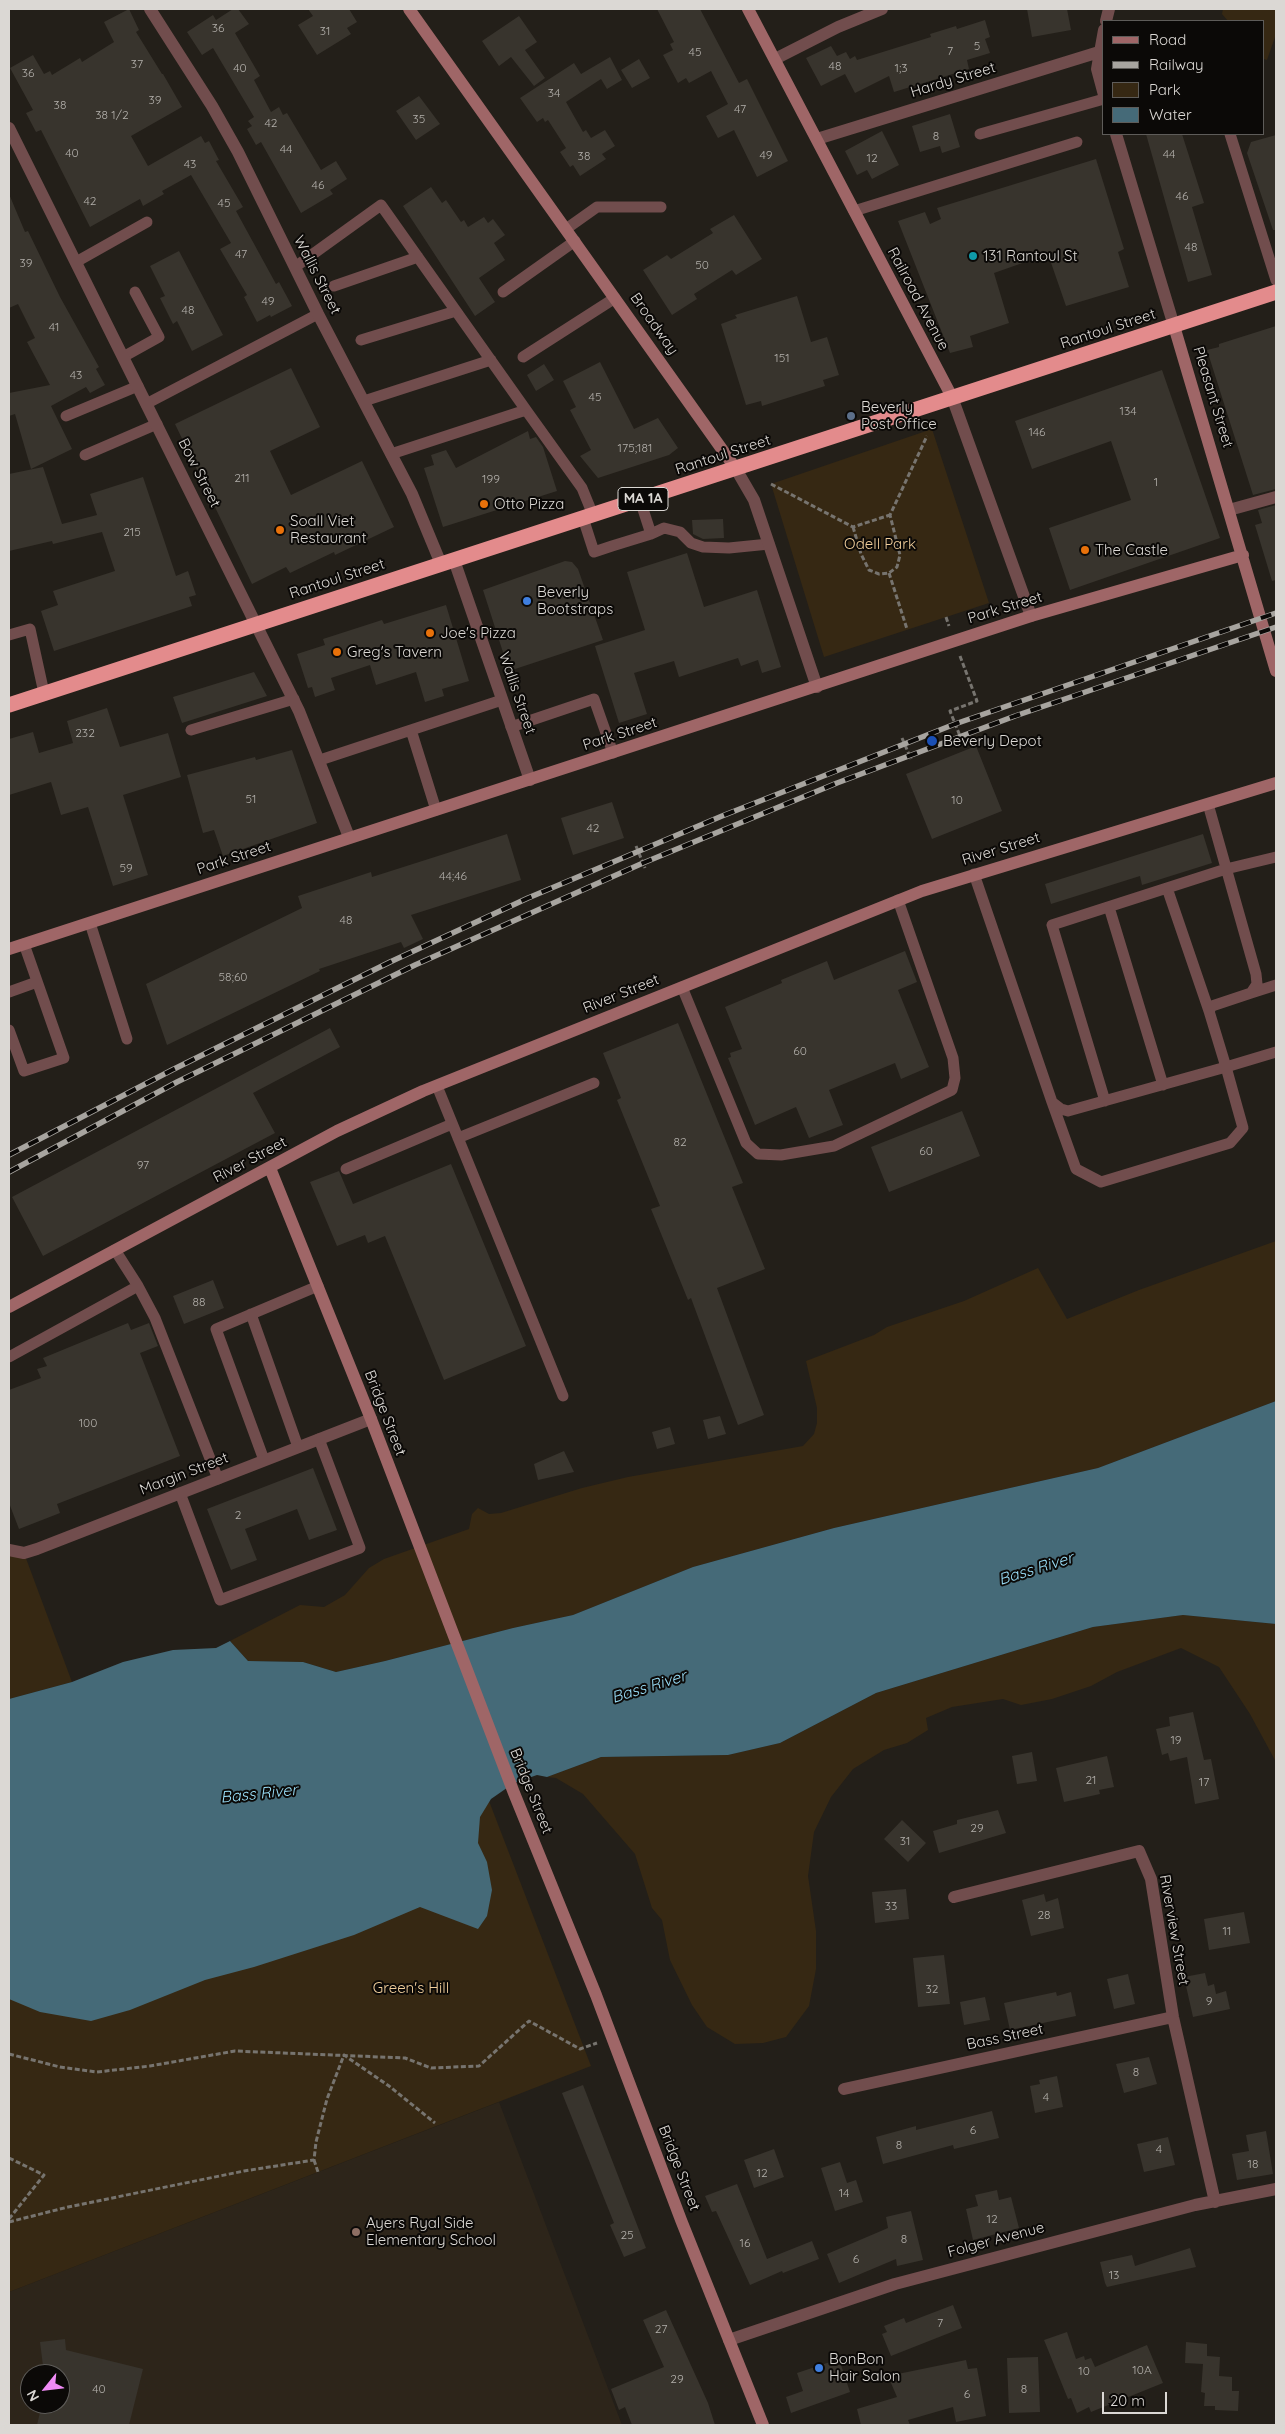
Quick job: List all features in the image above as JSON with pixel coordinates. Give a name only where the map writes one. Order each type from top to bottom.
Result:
[{"type":"highway","name":"Rantoul Street","points":[[9,705],[1276,292]]},
{"type":"street","name":"Wallis Street","points":[[150,9],[188,67],[238,152],[318,314],[448,562],[502,700],[530,780]]},
{"type":"street","name":"Broadway","points":[[409,9],[736,469],[754,500],[817,687]]},
{"type":"street","name":"Railroad Avenue","points":[[748,9],[952,397],[1031,616]]},
{"type":"street","points":[[775,59],[838,27],[882,9]]},
{"type":"street","points":[[1102,39],[1098,69],[1102,86]]},
{"type":"street","name":"Hardy Street","points":[[817,139],[1099,52]]},
{"type":"street","name":"Bow Street","points":[[9,128],[294,700],[320,760],[349,837]]},
{"type":"street","name":"Pleasant Street","points":[[1116,135],[1276,671]]},
{"type":"street","points":[[1229,510],[1276,497]]},
{"type":"street","name":"Park Street","points":[[9,949],[1031,616],[1243,555]]},
{"type":"street","name":"River Street","points":[[9,1307],[380,1110],[437,1086],[898,900],[974,874],[1276,783]]},
{"type":"street","name":"Bridge Street","points":[[270,1168],[371,1419],[514,1794],[612,2038],[763,2425]]},
{"type":"street","name":"Margin Street","points":[[9,1550],[24,1553],[37,1549],[371,1419]]},
{"type":"street","name":"Riverview Street","points":[[954,1897],[1139,1851],[1150,1879],[1173,2017],[1215,2202]]},
{"type":"street","name":"Bass Street","points":[[844,2090],[1173,2017]]},
{"type":"street","name":"Folger Avenue","points":[[729,2340],[895,2284],[1215,2202],[1276,2189]]},
{"type":"lane","points":[[980,134],[1102,100]]},
{"type":"lane","points":[[1230,135],[1276,280]]},
{"type":"lane","points":[[854,212],[1077,142]]},
{"type":"lane","points":[[295,267],[381,205],[582,488],[594,552],[664,528],[680,532],[691,543],[703,547],[729,548],[769,544]]},
{"type":"lane","points":[[566,229],[596,208],[662,207]]},
{"type":"lane","points":[[76,262],[147,222]]},
{"type":"lane","points":[[503,292],[575,242]]},
{"type":"lane","points":[[334,286],[418,257]]},
{"type":"lane","points":[[123,357],[159,337],[135,292]]},
{"type":"lane","points":[[523,357],[615,298]]},
{"type":"lane","points":[[361,340],[456,311]]},
{"type":"lane","points":[[146,404],[318,314]]},
{"type":"lane","points":[[364,401],[491,360]]},
{"type":"lane","points":[[66,416],[138,386]]},
{"type":"lane","points":[[391,454],[526,410]]},
{"type":"lane","points":[[85,455],[157,424]]},
{"type":"lane","points":[[640,500],[651,534]]},
{"type":"lane","points":[[9,635],[30,630],[44,694]]},
{"type":"lane","points":[[511,726],[594,698],[613,753]]},
{"type":"lane","points":[[191,730],[294,700]]},
{"type":"lane","points":[[320,760],[502,700]]},
{"type":"lane","points":[[411,730],[436,810]]},
{"type":"lane","points":[[1208,804],[1256,974],[1257,984],[1251,993]]},
{"type":"lane","points":[[1105,1101],[1052,925],[1226,869],[1276,857]]},
{"type":"lane","points":[[974,874],[1076,1169],[1101,1182],[1230,1144],[1243,1128],[1209,1011],[1167,888]]},
{"type":"lane","points":[[682,987],[746,1143],[758,1154],[781,1155],[834,1146],[952,1090],[955,1078],[953,1058],[898,900]]},
{"type":"lane","points":[[1110,907],[1163,1085]]},
{"type":"lane","points":[[90,923],[127,1040]]},
{"type":"lane","points":[[9,1030],[24,1071],[64,1058],[24,944]]},
{"type":"lane","points":[[9,992],[37,982]]},
{"type":"lane","points":[[1209,1011],[1212,1006],[1276,985]]},
{"type":"lane","points":[[1052,1102],[1068,1112],[1276,1052]]},
{"type":"lane","points":[[458,1138],[594,1083]]},
{"type":"lane","points":[[437,1086],[563,1396]]},
{"type":"lane","points":[[346,1169],[452,1124]]},
{"type":"lane","points":[[115,1250],[138,1286],[155,1318],[218,1478]]},
{"type":"lane","points":[[9,1357],[138,1286]]},
{"type":"lane","points":[[264,1460],[216,1329],[318,1286]]},
{"type":"lane","points":[[251,1314],[298,1448]]},
{"type":"lane","points":[[180,1493],[220,1600],[360,1548],[319,1439]]},
{"type":"path","points":[[853,527],[861,554],[869,570],[879,574],[889,573],[897,567],[900,555],[890,515],[927,436]]},
{"type":"path","points":[[771,484],[853,527],[890,515]]},
{"type":"path","points":[[889,573],[907,629]]},
{"type":"path","points":[[962,741],[950,711],[977,701],[973,691]]},
{"type":"path","points":[[902,738],[911,759]]},
{"type":"path","points":[[636,846],[645,868]]},
{"type":"path","points":[[9,2054],[60,2066],[97,2072],[150,2066],[235,2051],[405,2058],[431,2068],[479,2066],[529,2021],[580,2049],[612,2038]]},
{"type":"path","points":[[344,2055],[389,2086],[435,2123]]},
{"type":"path","points":[[318,2172],[314,2160],[316,2142],[327,2099],[344,2055]]},
{"type":"path","points":[[9,2158],[44,2175],[9,2221]]},
{"type":"path","points":[[9,2221],[244,2170],[314,2160]]},
{"type":"shaded area","name":"Ayers Ryal Side Elementary School","points":[[499,2102],[622,2425],[9,2425],[9,2292]]},
{"type":"green space","points":[[1223,9],[1276,9],[1275,37],[1267,60],[1265,59],[1265,20],[1227,20],[1222,14]]},
{"type":"green space","name":"Odell Park","points":[[932,429],[989,603],[824,657],[771,484]]},
{"type":"green space","points":[[1276,1241],[1276,1401],[1098,1468],[834,1528],[693,1567],[573,1615],[513,1628],[385,1661],[336,1672],[303,1662],[248,1661],[230,1641],[300,1605],[324,1607],[345,1595],[369,1568],[384,1559],[469,1529],[472,1514],[478,1508],[489,1514],[501,1513],[582,1488],[628,1477],[803,1446],[814,1434],[817,1423],[817,1408],[806,1361],[874,1335],[887,1327],[964,1301],[1038,1268],[1067,1319],[1139,1290]]},
{"type":"green space","points":[[9,1550],[24,1553],[72,1682],[9,1699]]},
{"type":"green space","points":[[1183,1615],[1276,1624],[1276,1762],[1250,1714],[1219,1667],[1181,1648],[1117,1672],[1091,1686],[1052,1699],[1021,1705],[1003,1699],[952,1707],[926,1718],[928,1730],[907,1743],[884,1750],[853,1769],[831,1797],[814,1832],[808,1876],[816,1931],[816,1969],[809,2006],[786,2037],[763,2043],[735,2044],[707,2027],[692,2005],[670,1960],[662,1920],[652,1908],[635,1854],[583,1794],[556,1778],[547,1777],[601,1757],[728,1755],[780,1743],[876,1693],[1093,1627]]},
{"type":"green space","name":"Green's Hill","points":[[484,1788],[591,2066],[9,2292],[9,1959]]},
{"type":"water","name":"Bass River","points":[[1276,1401],[1276,1624],[1183,1615],[1093,1627],[876,1693],[780,1743],[728,1755],[601,1757],[547,1777],[537,1775],[514,1783],[491,1799],[480,1817],[478,1843],[487,1862],[492,1890],[487,1916],[478,1929],[420,1907],[354,1935],[254,1967],[205,1980],[130,2010],[91,2021],[40,2012],[9,1999],[9,1699],[72,1682],[123,1662],[173,1650],[216,1648],[230,1641],[248,1661],[303,1662],[336,1672],[385,1661],[513,1628],[573,1615],[693,1567],[834,1528],[1098,1468]]},
{"type":"building","points":[[129,9],[139,30],[136,32],[182,107],[131,136],[148,166],[201,136],[205,143],[209,141],[219,160],[216,161],[243,207],[236,211],[276,284],[279,282],[292,306],[271,317],[270,315],[257,322],[244,297],[247,295],[220,249],[231,243],[191,175],[162,191],[164,194],[143,206],[140,199],[90,227],[41,130],[36,132],[26,113],[33,110],[10,68],[33,55],[44,74],[50,71],[52,75],[80,58],[82,62],[114,42],[104,22]]},
{"type":"building","points":[[233,9],[238,9],[249,24],[235,33],[260,76],[254,80],[271,112],[279,107],[283,115],[287,113],[321,170],[336,161],[347,179],[330,190],[333,194],[301,213],[261,142],[256,145],[247,129],[252,126],[248,121],[254,117],[213,48],[202,55],[187,32],[213,15],[216,20]]},
{"type":"building","points":[[308,9],[349,9],[357,22],[347,28],[351,34],[317,55],[298,25],[313,16]]},
{"type":"building","points":[[657,9],[700,9],[739,83],[747,79],[788,161],[757,177],[734,130],[718,138],[706,116],[728,104],[711,71],[689,83],[686,78],[678,83],[663,55],[673,50],[670,44],[674,42]]},
{"type":"building","points":[[1027,9],[1067,9],[1071,30],[1032,37]]},
{"type":"building","points":[[519,16],[537,42],[525,50],[545,78],[534,86],[511,57],[499,66],[482,41]]},
{"type":"building","points":[[985,20],[990,37],[985,39],[990,53],[967,60],[969,69],[894,92],[889,76],[855,93],[845,74],[821,86],[806,58],[831,46],[837,56],[846,52],[850,59],[855,56],[857,60],[931,37],[930,34],[956,26],[957,29]]},
{"type":"building","points":[[610,57],[622,80],[607,89],[601,79],[566,102],[583,132],[586,130],[591,138],[605,130],[615,146],[602,154],[606,159],[580,176],[573,165],[570,167],[560,152],[566,148],[548,120],[545,122],[543,118],[537,122],[520,98],[574,63],[581,74]]},
{"type":"building","points":[[639,59],[650,78],[632,88],[621,70]]},
{"type":"building","points":[[419,96],[440,124],[416,140],[396,111]]},
{"type":"building","points":[[950,114],[960,147],[942,153],[940,146],[920,152],[912,126]]},
{"type":"building","points":[[882,131],[899,165],[872,179],[867,170],[857,175],[845,151]]},
{"type":"building","points":[[1146,135],[1182,135],[1204,203],[1192,207],[1212,275],[1188,282]]},
{"type":"building","points":[[1276,135],[1276,230],[1273,230],[1247,153],[1251,142]]},
{"type":"building","name":"131 Rantoul St","points":[[1096,159],[1124,249],[1118,252],[1129,287],[1066,306],[1048,254],[994,273],[1009,323],[970,336],[973,347],[950,353],[898,221],[925,212],[930,224],[941,219],[937,208]]},
{"type":"building","points":[[431,187],[442,203],[446,200],[461,222],[464,220],[468,227],[484,217],[488,223],[493,219],[505,235],[494,243],[505,260],[479,278],[495,302],[475,316],[403,206]]},
{"type":"building","points":[[9,194],[25,232],[28,231],[60,297],[99,367],[96,369],[105,385],[90,393],[86,387],[51,406],[72,449],[31,469],[15,414],[9,416],[9,393],[50,385],[27,342],[35,338],[18,304],[9,308]]},
{"type":"building","points":[[734,215],[762,259],[736,275],[732,270],[694,294],[697,299],[672,315],[643,270],[667,255],[671,259],[713,233],[710,229]]},
{"type":"building","points":[[179,251],[223,335],[192,351],[177,321],[173,324],[160,298],[165,296],[150,266]]},
{"type":"building","points":[[797,296],[811,342],[827,337],[839,375],[823,380],[825,386],[762,406],[761,401],[746,405],[721,324],[737,318],[735,315]]},
{"type":"building","points":[[1276,326],[1276,489],[1253,495],[1207,350],[1219,347],[1219,344]]},
{"type":"building","points":[[600,362],[634,429],[658,418],[678,448],[669,455],[598,478],[580,456],[591,450],[570,410],[576,407],[563,381]]},
{"type":"building","points":[[544,364],[554,380],[536,391],[527,375]]},
{"type":"building","points":[[291,368],[320,427],[270,451],[291,495],[362,461],[394,527],[335,555],[334,552],[290,573],[286,567],[252,584],[175,424]]},
{"type":"building","points":[[1162,370],[1220,538],[1070,590],[1049,528],[1131,500],[1111,441],[1032,469],[1015,421]]},
{"type":"building","points":[[528,431],[530,439],[536,437],[543,447],[557,491],[443,527],[424,468],[434,465],[431,455],[446,450],[456,468]]},
{"type":"building","points":[[43,467],[62,524],[97,515],[90,494],[143,477],[176,576],[188,571],[196,595],[189,597],[192,606],[54,651],[41,611],[58,605],[53,591],[115,571],[102,532],[53,544],[52,541],[9,551],[9,474]]},
{"type":"building","points":[[1276,505],[1276,580],[1272,581],[1255,525],[1262,523],[1258,510]]},
{"type":"building","points":[[723,519],[724,538],[703,539],[693,534],[692,520]]},
{"type":"building","points":[[687,553],[704,607],[757,590],[781,667],[762,673],[758,660],[741,666],[738,658],[679,677],[674,661],[634,673],[647,714],[619,723],[595,646],[645,630],[627,572]]},
{"type":"building","points":[[565,561],[572,562],[578,569],[603,640],[509,671],[483,590]]},
{"type":"building","points":[[446,605],[469,681],[442,689],[444,696],[425,702],[416,672],[376,685],[370,665],[331,678],[335,690],[315,697],[312,687],[308,688],[297,654],[325,645],[323,639],[382,620],[384,624]]},
{"type":"building","points":[[254,672],[267,696],[182,723],[173,697]]},
{"type":"building","points":[[107,708],[120,747],[168,733],[181,777],[123,795],[148,875],[113,886],[88,807],[61,815],[51,782],[9,795],[9,739],[33,732],[39,753],[73,743],[67,721]]},
{"type":"building","name":"Beverly Depot","points":[[976,746],[1002,811],[932,839],[906,774]]},
{"type":"building","points":[[292,750],[317,823],[223,856],[214,830],[203,833],[187,775],[255,757],[256,760]]},
{"type":"building","points":[[612,802],[624,838],[573,855],[561,818]]},
{"type":"building","points":[[507,834],[521,880],[411,915],[423,939],[404,948],[401,942],[319,969],[320,971],[167,1045],[146,984],[302,908],[298,896],[371,872],[372,877]]},
{"type":"building","points":[[1203,834],[1212,863],[1142,885],[1140,876],[1051,904],[1045,884]]},
{"type":"building","points":[[905,951],[917,982],[898,990],[929,1067],[901,1079],[895,1063],[829,1090],[843,1125],[809,1138],[796,1107],[755,1125],[728,1058],[731,1057],[730,1053],[742,1049],[725,1007],[782,983],[781,980],[827,961],[834,980]]},
{"type":"building","points":[[678,1023],[743,1183],[732,1187],[765,1269],[717,1288],[764,1415],[738,1425],[691,1298],[688,1300],[651,1209],[660,1206],[617,1100],[621,1098],[603,1053]]},
{"type":"building","points":[[330,1028],[340,1047],[253,1093],[275,1133],[43,1256],[12,1197]]},
{"type":"building","points":[[962,1111],[980,1156],[889,1192],[871,1147]]},
{"type":"building","points":[[451,1164],[526,1346],[444,1380],[385,1236],[368,1243],[365,1235],[337,1246],[310,1182],[339,1171],[353,1204]]},
{"type":"building","points":[[213,1280],[224,1308],[184,1324],[173,1296]]},
{"type":"building","points":[[128,1323],[131,1330],[149,1323],[158,1346],[140,1353],[180,1456],[57,1504],[60,1513],[19,1529],[9,1503],[9,1390],[41,1378],[37,1369],[47,1366],[43,1358]]},
{"type":"building","points":[[720,1416],[726,1434],[708,1439],[703,1420]]},
{"type":"building","points":[[670,1427],[675,1444],[657,1449],[652,1432]]},
{"type":"building","points":[[564,1451],[574,1472],[538,1480],[534,1464]]},
{"type":"building","points":[[313,1468],[337,1530],[309,1540],[297,1509],[245,1529],[257,1560],[231,1570],[207,1509]]},
{"type":"building","points":[[1193,1712],[1204,1760],[1211,1759],[1219,1799],[1195,1804],[1187,1757],[1170,1761],[1168,1753],[1162,1755],[1156,1729],[1170,1726],[1169,1717]]},
{"type":"building","points":[[1032,1752],[1037,1781],[1017,1784],[1012,1756]]},
{"type":"building","points":[[1107,1756],[1114,1787],[1099,1790],[1100,1794],[1064,1802],[1056,1768]]},
{"type":"building","points":[[998,1810],[1006,1833],[939,1853],[933,1831],[957,1824],[957,1820]]},
{"type":"building","points":[[902,1820],[926,1843],[908,1862],[884,1839]]},
{"type":"building","points":[[906,1889],[909,1919],[875,1923],[872,1892]]},
{"type":"building","points":[[1044,1894],[1046,1902],[1058,1898],[1064,1928],[1031,1936],[1022,1900]]},
{"type":"building","points":[[1244,1912],[1250,1943],[1209,1950],[1204,1919]]},
{"type":"building","points":[[944,1955],[950,2004],[918,2007],[913,1958]]},
{"type":"building","points":[[1205,1973],[1208,1986],[1214,1984],[1216,1994],[1226,1991],[1230,2009],[1193,2017],[1184,1977]]},
{"type":"building","points":[[1128,1974],[1135,2004],[1114,2009],[1107,1979]]},
{"type":"building","points":[[1056,1992],[1057,1996],[1071,1992],[1076,2016],[1010,2030],[1004,2003]]},
{"type":"building","points":[[985,1997],[990,2020],[964,2025],[960,2002]]},
{"type":"building","points":[[1149,2057],[1157,2084],[1124,2093],[1116,2064]]},
{"type":"building","points":[[1057,2076],[1063,2107],[1035,2113],[1030,2086],[1040,2084],[1039,2080]]},
{"type":"building","points":[[583,2085],[646,2248],[624,2257],[610,2225],[614,2223],[562,2093]]},
{"type":"building","points":[[992,2111],[999,2138],[954,2149],[953,2145],[883,2164],[876,2137],[916,2126],[916,2130]]},
{"type":"building","points":[[1266,2131],[1273,2174],[1237,2180],[1232,2154],[1249,2151],[1246,2135]]},
{"type":"building","points":[[1168,2137],[1175,2165],[1144,2172],[1137,2144]]},
{"type":"building","points":[[774,2149],[784,2177],[754,2188],[744,2160]]},
{"type":"building","points":[[840,2162],[847,2183],[856,2180],[863,2202],[835,2211],[821,2168]]},
{"type":"building","points":[[737,2184],[767,2259],[812,2241],[819,2259],[783,2273],[782,2271],[750,2285],[716,2211],[712,2212],[705,2196]]},
{"type":"building","points":[[997,2190],[999,2200],[1011,2197],[1019,2228],[973,2240],[966,2209],[978,2206],[975,2195]]},
{"type":"building","points":[[911,2211],[923,2260],[897,2266],[896,2259],[839,2283],[827,2254],[888,2228],[886,2217]]},
{"type":"building","points":[[1190,2248],[1196,2267],[1107,2287],[1105,2283],[1100,2262],[1132,2255],[1135,2266]]},
{"type":"building","points":[[953,2305],[962,2328],[891,2356],[882,2334],[887,2332],[884,2326],[904,2318],[906,2323]]},
{"type":"building","points":[[666,2310],[708,2403],[715,2425],[632,2425],[625,2407],[619,2410],[611,2389],[664,2367],[643,2320]]},
{"type":"building","points":[[1067,2332],[1076,2359],[1084,2356],[1085,2360],[1091,2358],[1095,2367],[1147,2345],[1163,2383],[1091,2412],[1089,2407],[1077,2413],[1071,2398],[1068,2399],[1044,2340]]},
{"type":"building","points":[[65,2339],[66,2350],[143,2369],[129,2425],[37,2425],[40,2414],[70,2414],[70,2364],[43,2364],[40,2342]]},
{"type":"building","points":[[1186,2342],[1207,2344],[1207,2356],[1220,2357],[1219,2376],[1232,2377],[1232,2391],[1239,2391],[1238,2411],[1215,2410],[1215,2406],[1204,2406],[1205,2393],[1201,2392],[1203,2364],[1185,2363]]},
{"type":"building","points":[[1038,2357],[1040,2412],[1009,2413],[1007,2358]]},
{"type":"building","points":[[839,2359],[850,2392],[791,2413],[786,2397],[803,2391],[797,2373]]},
{"type":"building","points":[[966,2360],[968,2369],[977,2368],[986,2416],[956,2422],[953,2407],[908,2420],[910,2425],[861,2425],[857,2409],[897,2397],[888,2376]]},
{"type":"railway","points":[[9,1155],[172,1070],[390,962],[528,898],[722,816],[955,724],[1276,613]]},
{"type":"railway","points":[[9,1172],[177,1082],[415,965],[643,863],[837,783],[1015,716],[1276,627]]},
{"type":"place","name":"131 Rantoul St","points":[[973,256]]},
{"type":"place","name":"Beverly Post Office","points":[[851,416]]},
{"type":"place","name":"Otto Pizza","points":[[484,504]]},
{"type":"place","name":"Soall Viet Restaurant","points":[[280,530]]},
{"type":"place","name":"The Castle","points":[[1085,550]]},
{"type":"place","name":"Beverly Bootstraps","points":[[527,601]]},
{"type":"place","name":"Joe's Pizza","points":[[430,633]]},
{"type":"place","name":"Greg's Tavern","points":[[337,652]]},
{"type":"place","name":"Beverly Depot","points":[[932,741]]},
{"type":"place","name":"Ayers Ryal Side Elementary School","points":[[356,2232]]},
{"type":"place","name":"BonBon Hair Salon","points":[[819,2368]]}]
